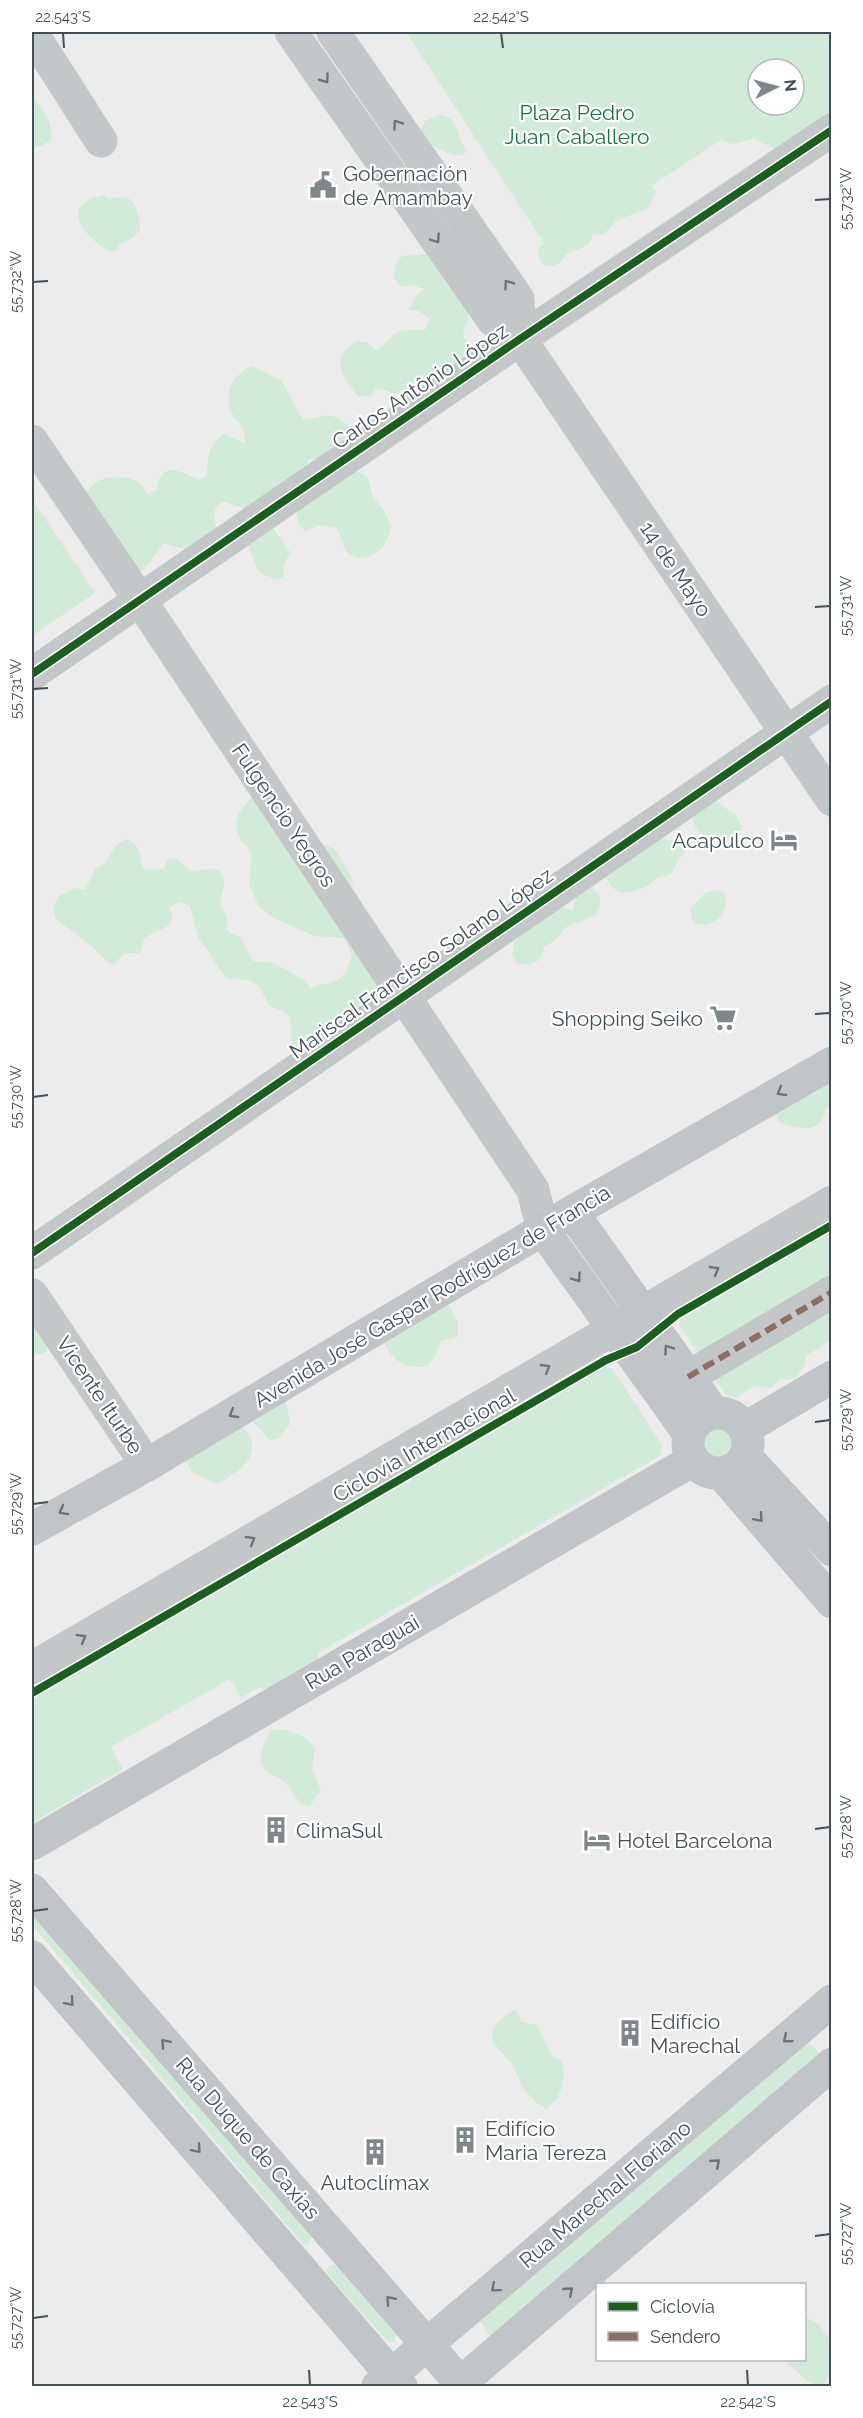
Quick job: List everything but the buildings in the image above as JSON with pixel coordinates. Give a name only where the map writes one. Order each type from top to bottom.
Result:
[{"type":"main road","name":"Avenida José Gaspar Rodríguez de Francia","points":[[32,1529],[147,1465],[572,1212],[831,1063]]},
{"type":"main road","points":[[572,1212],[714,1413],[698,1420],[718,1451],[831,1550]]},
{"type":"main road","points":[[543,1230],[613,1329],[718,1451],[831,1602]]},
{"type":"main road","name":"Rua Paraguai","points":[[32,1844],[718,1451],[831,1377]]},
{"type":"main road","name":"Rua Duque de Caxias","points":[[32,1890],[429,2344],[461,2386]]},
{"type":"main road","points":[[32,1958],[305,2274],[390,2383]]},
{"type":"main road","name":"Rua Marechal Floriano","points":[[390,2383],[429,2344],[831,2001]]},
{"type":"main road","points":[[461,2386],[831,2064]]},
{"type":"main road","points":[[305,2274],[339,2243]]},
{"type":"street","name":"14 de Mayo","points":[[291,32],[493,320],[520,339],[831,800]]},
{"type":"street","points":[[333,32],[518,299],[520,339]]},
{"type":"street","points":[[32,33],[101,141]]},
{"type":"street","name":"Carlos Antônio López","points":[[32,674],[520,339],[831,130]]},
{"type":"street","name":"Fulgencio Yegros","points":[[32,441],[533,1190],[543,1230]]},
{"type":"street","name":"Mariscal Francisco Solano López","points":[[32,1254],[831,701]]},
{"type":"street","name":"Fulgencio Yegros","points":[[533,1190],[572,1212]]},
{"type":"street","points":[[32,1668],[831,1202]]},
{"type":"street","points":[[688,1377],[831,1292]]},
{"type":"street","name":"Vicente Iturbe","points":[[32,1296],[147,1465]]},
{"type":"green space","name":"Plaza Pedro Juan Caballero","points":[[406,32],[831,32],[831,128],[775,149],[754,139],[733,144],[721,140],[651,186],[656,192],[648,208],[616,221],[604,234],[593,235],[588,245],[567,254],[556,266],[544,265],[540,261],[538,249],[544,243]]},
{"type":"green space","points":[[32,97],[47,117],[51,134],[50,141],[32,148]]},
{"type":"green space","points":[[440,115],[454,124],[466,149],[464,155],[450,154],[427,144],[420,131],[425,121]]},
{"type":"green space","points":[[104,195],[108,199],[128,198],[134,204],[141,229],[134,237],[119,245],[118,250],[111,252],[92,239],[85,231],[78,214],[81,206],[89,200]]},
{"type":"green space","points":[[427,254],[469,314],[463,335],[474,354],[408,401],[398,394],[377,388],[370,396],[358,397],[343,375],[341,360],[343,354],[357,341],[368,343],[376,350],[398,332],[425,330],[429,319],[420,311],[409,310],[414,299],[423,289],[413,285],[402,287],[394,278],[395,266],[402,256]]},
{"type":"green space","points":[[252,366],[281,380],[303,420],[322,416],[334,417],[344,422],[352,430],[357,440],[332,459],[310,459],[305,468],[254,512],[223,501],[215,508],[214,519],[218,530],[186,550],[164,543],[145,569],[136,574],[84,500],[88,491],[99,480],[119,477],[138,482],[147,494],[156,490],[158,481],[166,471],[178,471],[198,480],[207,475],[210,452],[219,438],[224,434],[245,443],[243,430],[229,405],[229,391],[235,379],[245,369]]},
{"type":"green space","points":[[357,471],[367,476],[373,497],[384,510],[391,526],[382,548],[375,554],[361,558],[348,553],[337,528],[320,525],[306,531],[300,525],[297,515],[297,511],[325,493],[346,473]]},
{"type":"green space","points":[[32,499],[95,593],[32,636]]},
{"type":"green space","points":[[268,521],[290,552],[284,565],[283,576],[278,580],[262,574],[249,550],[249,545]]},
{"type":"green space","points":[[253,795],[314,841],[335,849],[351,876],[355,898],[393,990],[298,1061],[292,1045],[290,1017],[281,1010],[270,1007],[259,986],[249,980],[227,978],[199,940],[190,906],[180,902],[170,907],[173,917],[168,926],[144,938],[140,953],[125,953],[113,964],[108,963],[96,950],[56,919],[53,907],[59,896],[74,888],[85,890],[95,869],[105,863],[117,844],[127,839],[137,847],[142,867],[148,870],[164,869],[170,858],[174,858],[191,871],[215,869],[219,871],[224,878],[221,902],[227,920],[227,929],[230,933],[240,937],[253,961],[274,963],[304,980],[311,988],[338,980],[345,972],[352,955],[344,938],[314,936],[274,918],[259,907],[250,886],[251,853],[238,835],[236,824],[239,813]]},
{"type":"green space","points":[[714,801],[736,814],[742,829],[734,837],[704,835],[696,828],[689,810]]},
{"type":"green space","points":[[680,837],[684,841],[685,849],[671,874],[661,876],[635,891],[622,892],[612,887],[605,872],[658,838],[668,840]]},
{"type":"green space","points":[[589,885],[598,893],[600,907],[597,912],[588,919],[565,928],[557,938],[544,947],[541,957],[536,962],[518,965],[512,955],[514,943],[518,938],[558,903],[573,912],[577,894]]},
{"type":"green space","points":[[706,892],[723,892],[726,906],[724,912],[716,921],[703,925],[696,924],[692,919],[690,909]]},
{"type":"green space","points":[[831,1071],[831,1104],[825,1108],[824,1117],[820,1123],[808,1128],[800,1128],[778,1121],[775,1104],[808,1094],[814,1095]]},
{"type":"green space","points":[[831,1228],[831,1340],[807,1355],[804,1367],[795,1378],[779,1380],[772,1388],[755,1386],[736,1398],[725,1394],[679,1324],[683,1314]]},
{"type":"green space","points":[[444,1301],[457,1322],[457,1337],[441,1341],[435,1357],[428,1365],[414,1367],[400,1362],[389,1352],[383,1338]]},
{"type":"green space","points":[[32,1320],[51,1338],[44,1354],[32,1354]]},
{"type":"green space","points":[[598,1367],[612,1368],[662,1445],[661,1455],[318,1653],[317,1664],[266,1690],[260,1687],[241,1698],[230,1679],[111,1747],[123,1769],[32,1823],[32,1691]]},
{"type":"green space","points":[[286,1399],[290,1424],[278,1439],[269,1440],[252,1420]]},
{"type":"green space","points":[[242,1427],[249,1436],[252,1453],[242,1467],[218,1484],[191,1472],[184,1456]]},
{"type":"green space","points":[[717,1428],[728,1433],[733,1444],[728,1455],[717,1460],[706,1455],[701,1444],[706,1433]]},
{"type":"green space","points":[[275,1729],[298,1734],[315,1748],[312,1770],[321,1790],[309,1807],[298,1799],[284,1782],[270,1774],[262,1765],[263,1748],[270,1732]]},
{"type":"green space","points":[[32,1906],[311,2237],[308,2244],[303,2244],[32,1925]]},
{"type":"green space","points":[[516,2009],[521,2022],[536,2025],[552,2055],[562,2061],[562,2088],[556,2100],[546,2109],[522,2087],[514,2067],[493,2042],[492,2031],[498,2021]]},
{"type":"green space","points":[[808,2042],[817,2050],[820,2061],[490,2336],[481,2323],[479,2312],[620,2196],[630,2194],[632,2183]]},
{"type":"green space","points":[[330,2265],[336,2265],[397,2335],[394,2342],[388,2342],[327,2273],[326,2270]]},
{"type":"green space","points":[[806,2318],[816,2323],[827,2335],[833,2358],[831,2372],[824,2383],[819,2386],[808,2381],[785,2361],[806,2361]]},
{"type":"marked path","points":[[688,1377],[832,1292]]},
{"type":"cycle path","points":[[32,674],[520,339],[832,130]]},
{"type":"cycle path","points":[[32,1253],[832,701]]},
{"type":"cycle path","name":"Ciclovia Internacional","points":[[32,1693],[606,1360],[637,1347],[678,1314],[832,1225]]},
{"type":"place","name":"Gobernación de Amambay","points":[[323,185]]},
{"type":"place","name":"Acapulco","points":[[784,840]]},
{"type":"place","name":"Shopping Seiko","points":[[723,1018]]},
{"type":"place","name":"ClimaSul","points":[[276,1830]]},
{"type":"place","name":"Hotel Barcelona","points":[[597,1840]]},
{"type":"place","name":"Edifício Marechal","points":[[630,2033]]},
{"type":"place","name":"Edifício Maria Tereza","points":[[465,2140]]},
{"type":"place","name":"Autoclímax","points":[[375,2152]]}]
